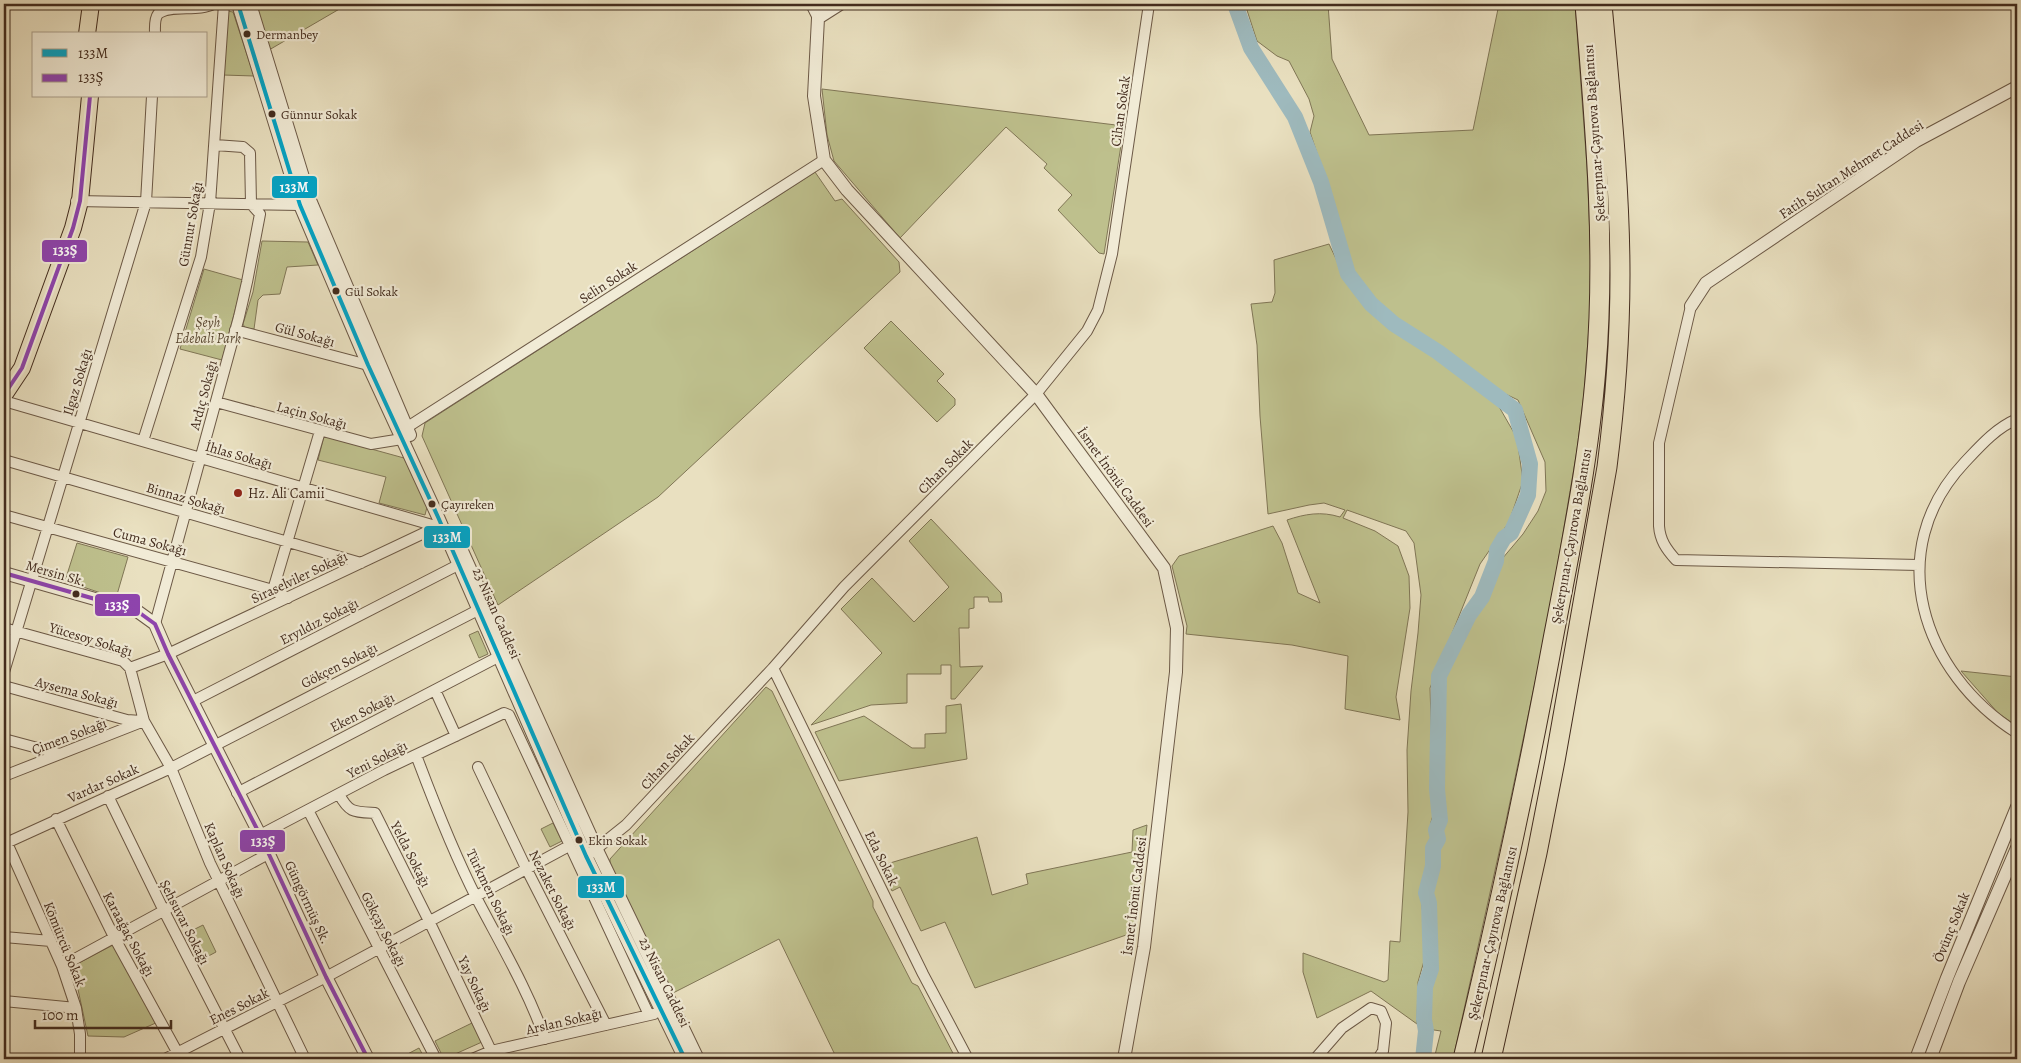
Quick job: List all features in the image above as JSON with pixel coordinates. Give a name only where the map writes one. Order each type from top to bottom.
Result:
[{"type":"highway","name":"Şekerpınar-Çayırova Bağlantısı","points":[[1463,1059],[1530,758],[1576,517],[1591,418],[1598,327],[1600,238],[1597,152],[1586,4]]},
{"type":"highway","name":"Şekerpınar-Çayırova Bağlantısı","points":[[1491,1059],[1521,929],[1556,761],[1607,468],[1614,411],[1619,321],[1619,231],[1615,155],[1602,4]]},
{"type":"highway","points":[[1502,1059],[1521,929]]},
{"type":"main road","points":[[87,32],[91,4]]},
{"type":"main road","points":[[96,32],[100,4]]},
{"type":"main road","points":[[4,382],[13,372],[20,357],[77,200],[82,98]]},
{"type":"main road","points":[[4,395],[17,377],[29,350],[69,240],[77,200],[90,98]]},
{"type":"street","points":[[155,32],[155,20],[158,14],[167,11],[206,8],[213,4]]},
{"type":"street","name":"Günnur Sokağı","points":[[143,441],[201,257],[210,203],[224,4]]},
{"type":"street","name":"23 Nisan Caddesi","points":[[238,4],[300,205],[368,366],[404,433],[591,853],[656,1014],[685,1059]]},
{"type":"street","name":"23 Nisan Caddesi","points":[[250,4],[310,200],[440,526],[591,853],[698,1059]]},
{"type":"street","points":[[811,4],[818,18],[840,4]]},
{"type":"street","name":"Cihan Sokak","points":[[591,853],[626,825],[774,668],[844,587],[1036,394],[1087,331],[1098,310],[1112,254],[1149,4]]},
{"type":"street","name":"İsmet İnönü Caddesi","points":[[818,18],[814,96],[824,160],[846,190],[1036,394],[1164,568],[1177,628],[1176,672],[1144,947],[1124,1059]]},
{"type":"street","name":"Fatih Sultan Mehmet Caddesi","points":[[1691,306],[1706,283],[1916,141],[2017,87]]},
{"type":"street","name":"Ilgaz Sokağı","points":[[4,672],[146,202],[152,98]]},
{"type":"street","name":"Ardıç Sokağı","points":[[155,624],[235,330],[247,282],[260,214],[251,204],[250,153],[243,147],[215,145]]},
{"type":"street","name":"Selin Sokak","points":[[404,433],[824,160]]},
{"type":"street","points":[[77,200],[300,205]]},
{"type":"street","points":[[1691,306],[1659,443],[1659,526],[1660,537],[1668,551],[1676,560],[1920,565]]},
{"type":"street","name":"Gül Sokağı","points":[[235,330],[368,366]]},
{"type":"street","name":"İhlas Sokağı","points":[[4,401],[440,526]]},
{"type":"street","name":"Laçin Sokağı","points":[[216,402],[320,432],[371,444],[404,433]]},
{"type":"street","points":[[2017,419],[2004,425],[1955,472],[1930,516],[1918,577],[1923,612],[1934,641],[1974,699],[1998,721],[2017,733]]},
{"type":"street","points":[[274,590],[320,432]]},
{"type":"street","name":"Binnaz Sokağı","points":[[4,460],[361,563]]},
{"type":"street","name":"Cuma Sokağı","points":[[4,515],[274,590],[288,598]]},
{"type":"street","name":"Sıraselviler Sokağı","points":[[168,654],[440,526]]},
{"type":"street","name":"Eryıldız Sokağı","points":[[193,701],[458,565]]},
{"type":"street","name":"Mersin Sk.","points":[[4,574],[137,610],[155,624]]},
{"type":"street","name":"Gökçen Sokağı","points":[[214,746],[478,610]]},
{"type":"street","name":"Güngörmüş Sk.","points":[[155,624],[168,654],[260,836],[326,977],[368,1059]]},
{"type":"street","name":"Yücesoy Sokağı","points":[[4,628],[124,661],[130,668],[168,654]]},
{"type":"street","name":"Eken Sokağı","points":[[237,792],[500,656]]},
{"type":"street","name":"Kaplan Sokağı","points":[[130,668],[144,721],[170,768],[218,880],[276,1003],[305,1059]]},
{"type":"street","name":"Eda Sokak","points":[[774,668],[923,974],[968,1059]]},
{"type":"street","name":"Aysema Sokağı","points":[[4,686],[127,720],[144,721]]},
{"type":"street","points":[[435,690],[456,736]]},
{"type":"street","name":"Yeni Sokağı","points":[[260,836],[416,755],[504,713],[509,715],[569,846]]},
{"type":"street","name":"Çimen Sokağı","points":[[4,776],[144,721]]},
{"type":"street","points":[[4,739],[60,754]]},
{"type":"street","name":"Vardar Sokak","points":[[5,844],[214,746]]},
{"type":"street","name":"Türkmen Sokağı","points":[[416,755],[435,807],[476,896],[534,1008],[545,1039]]},
{"type":"street","name":"Nezaket Sokağı","points":[[478,767],[526,868],[606,1025]]},
{"type":"street","name":"Yelda Sokağı","points":[[339,794],[346,806],[354,812],[375,813],[429,921]]},
{"type":"street","name":"Şehsuvar Sokağı","points":[[108,796],[164,911],[240,1059]]},
{"type":"street","name":"Övünç Sokak","points":[[1916,1059],[1946,978],[2017,807]]},
{"type":"street","name":"Gökçay Sokağı","points":[[308,810],[436,1059]]},
{"type":"street","name":"Karaağaç Sokağı","points":[[56,819],[114,937],[179,1056]]},
{"type":"street","name":"Kömürcü Sokak","points":[[5,844],[62,966],[76,1008],[80,1034],[80,1059]]},
{"type":"street","points":[[569,846],[656,1014]]},
{"type":"street","name":"Enes Sokak","points":[[165,1059],[179,1056],[225,1029],[326,977],[569,846]]},
{"type":"street","name":"Övünç Sokak","points":[[1930,1059],[1959,982],[2017,848]]},
{"type":"street","points":[[62,966],[268,854]]},
{"type":"street","name":"Yay Sokağı","points":[[429,921],[493,1055]]},
{"type":"street","points":[[4,937],[51,941]]},
{"type":"street","points":[[4,1001],[76,1008]]},
{"type":"street","points":[[1315,1059],[1342,1028],[1371,1008],[1381,1011],[1386,1023],[1383,1051],[1378,1059]]},
{"type":"street","name":"Arslan Sokağı","points":[[472,1059],[493,1055],[545,1039],[656,1014]]},
{"type":"green space","points":[[255,4],[348,4],[269,50]]},
{"type":"green space","points":[[1245,4],[1328,4],[1332,59],[1369,135],[1473,130],[1499,4],[1575,4],[1587,167],[1592,287],[1584,393],[1577,450],[1549,616],[1453,1059],[1434,1059],[1441,1031],[1427,1029],[1427,996],[1435,965],[1431,892],[1444,821],[1440,771],[1442,680],[1448,672],[1472,619],[1484,601],[1495,571],[1538,511],[1546,491],[1545,462],[1518,400],[1491,387],[1411,329],[1400,324],[1375,303],[1351,270],[1332,199],[1310,132],[1314,116],[1309,99],[1289,61],[1277,56],[1257,41]]},
{"type":"green space","points":[[227,11],[233,12],[254,76],[223,75]]},
{"type":"green space","points":[[822,89],[1124,126],[1104,254],[1099,253],[1058,210],[1072,195],[1044,168],[1047,164],[1006,127],[900,238],[834,161],[827,135]]},
{"type":"green space","points":[[815,172],[835,201],[842,199],[899,262],[900,272],[658,497],[498,605],[422,436],[425,423]]},
{"type":"green space","points":[[262,241],[308,242],[318,265],[287,267],[280,294],[263,295],[258,300],[254,329],[245,328],[243,324],[253,292]]},
{"type":"green space","points":[[1329,244],[1348,284],[1392,330],[1433,352],[1494,398],[1517,438],[1523,481],[1509,522],[1480,564],[1430,688],[1434,812],[1431,822],[1432,836],[1421,892],[1426,954],[1418,982],[1417,1024],[1371,991],[1317,1018],[1303,972],[1303,953],[1384,982],[1388,980],[1390,941],[1400,942],[1408,812],[1407,750],[1421,595],[1414,543],[1406,531],[1347,510],[1343,518],[1375,531],[1398,546],[1409,576],[1410,608],[1396,697],[1400,720],[1345,709],[1348,656],[1292,645],[1186,634],[1187,626],[1172,566],[1179,556],[1273,526],[1282,543],[1298,593],[1320,603],[1287,520],[1313,514],[1340,517],[1345,510],[1324,503],[1268,514],[1260,416],[1257,345],[1251,304],[1272,302],[1275,293],[1274,260]]},
{"type":"green space","name":"Şeyh Edebali Park","points":[[204,269],[243,280],[222,360],[180,349]]},
{"type":"green space","points":[[891,321],[944,374],[937,381],[955,399],[955,405],[937,422],[864,348]]},
{"type":"green space","points":[[324,436],[404,458],[427,507],[425,515],[379,503],[386,477],[318,460]]},
{"type":"green space","points":[[931,519],[1001,593],[1002,602],[989,602],[988,597],[974,597],[974,608],[969,609],[969,628],[959,628],[960,667],[983,666],[955,699],[951,699],[951,665],[941,665],[941,674],[907,674],[907,703],[871,705],[811,725],[882,653],[841,609],[872,578],[914,622],[949,587],[909,541]]},
{"type":"green space","points":[[77,543],[128,557],[116,598],[65,581]]},
{"type":"green space","points":[[478,631],[488,654],[479,658],[469,635]]},
{"type":"green space","points":[[1961,671],[2017,677],[2017,726],[1998,713]]},
{"type":"green space","points":[[766,687],[772,691],[873,901],[873,907],[912,983],[918,986],[956,1059],[837,1059],[779,939],[673,993],[610,867],[610,859]]},
{"type":"green space","points":[[961,704],[967,759],[839,781],[815,732],[864,716],[912,748],[925,748],[925,734],[946,733],[946,706]]},
{"type":"green space","points":[[553,823],[562,841],[550,847],[541,829]]},
{"type":"green space","points":[[1147,825],[1135,930],[1129,934],[975,988],[945,922],[921,931],[900,887],[892,891],[880,866],[977,837],[992,895],[1028,884],[1026,874],[1132,852],[1133,830]]},
{"type":"green space","points":[[203,925],[216,952],[201,960],[187,933]]},
{"type":"green space","points":[[113,945],[158,1022],[124,1037],[88,1036],[73,966]]},
{"type":"green space","points":[[472,1023],[482,1042],[444,1059],[435,1041]]},
{"type":"green space","points":[[419,1048],[425,1059],[398,1059]]},
{"type":"waterway","points":[[1235,4],[1251,48],[1295,117],[1321,182],[1348,274],[1371,304],[1394,324],[1438,352],[1515,410],[1530,464],[1528,495],[1511,533],[1504,538],[1497,550],[1496,561],[1482,597],[1469,615],[1439,676],[1437,789],[1440,820],[1436,830],[1438,839],[1433,848],[1433,866],[1426,893],[1429,903],[1431,969],[1425,987],[1424,1019],[1426,1031],[1423,1059]]},
{"type":"transit line","name":"133M","points":[[238,4],[300,205],[368,365],[438,517],[586,856],[685,1059]]},
{"type":"transit line","name":"133Ş","points":[[4,395],[22,368],[73,228],[80,201],[90,98]]},
{"type":"transit line","name":"133Ş","points":[[4,573],[137,611],[155,624]]},
{"type":"transit line","name":"133Ş","points":[[155,624],[168,654],[260,835],[326,977],[368,1059]]},
{"type":"place","name":"Dermanbey","points":[[247,34]]},
{"type":"place","name":"Günnur Sokak","points":[[272,114]]},
{"type":"place","name":"Gül Sokak","points":[[336,291]]},
{"type":"place","name":"Hz. Ali Camii","points":[[238,493]]},
{"type":"place","name":"Çayıreken","points":[[432,504]]},
{"type":"place","name":"Ekin Sokak","points":[[579,840]]}]
